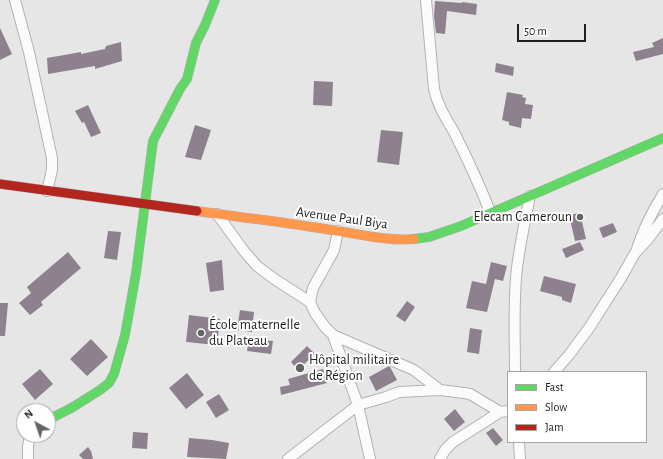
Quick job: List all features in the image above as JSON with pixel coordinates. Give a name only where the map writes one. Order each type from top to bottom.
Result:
[{"type":"main road","points":[[56,416],[73,407],[109,383],[114,374],[125,335],[136,273],[153,141],[180,89],[187,79],[196,43],[215,0]]},
{"type":"main road","name":"Avenue Paul Biya","points":[[0,184],[338,231],[378,239],[420,238],[440,234],[462,226],[663,138]]},
{"type":"street","points":[[15,0],[29,52],[52,158],[52,170],[47,191]]},
{"type":"street","points":[[426,0],[434,89],[438,105],[454,133],[473,172],[491,214]]},
{"type":"street","points":[[555,371],[589,328],[621,278],[635,253],[646,223],[663,194]]},
{"type":"street","points":[[515,371],[515,286],[521,241],[530,196]]},
{"type":"street","points":[[218,214],[244,251],[258,266],[273,278],[310,302],[315,313],[333,335],[414,370],[440,390]]},
{"type":"street","points":[[635,253],[648,239],[663,218]]},
{"type":"street","points":[[310,302],[314,288],[334,250],[338,231]]},
{"type":"street","points":[[333,335],[358,405],[370,459]]},
{"type":"street","points":[[288,459],[358,405],[399,392],[440,390],[470,394],[504,412]]},
{"type":"street","points":[[440,459],[445,450],[453,442],[504,412]]},
{"type":"street","points":[[28,459],[29,443]]},
{"type":"street","points":[[519,443],[520,459]]},
{"type":"building","points":[[435,1],[477,4],[476,15],[447,11],[445,34],[436,33],[434,16]]},
{"type":"building","points":[[0,28],[12,54],[0,60]]},
{"type":"building","points":[[663,38],[663,54],[636,61],[633,52],[654,47],[652,43]]},
{"type":"building","points":[[121,42],[122,61],[95,69],[95,66],[48,74],[47,58],[81,52],[81,54],[105,49],[106,46]]},
{"type":"building","points":[[496,63],[514,67],[513,76],[495,72]]},
{"type":"building","points":[[314,81],[333,82],[332,106],[313,105]]},
{"type":"building","points":[[507,92],[523,95],[522,97],[526,98],[525,104],[533,105],[531,119],[522,118],[521,128],[509,125],[509,122],[502,120]]},
{"type":"building","points":[[88,105],[101,133],[91,137],[84,122],[82,123],[75,111]]},
{"type":"building","points":[[195,125],[211,130],[201,160],[185,157]]},
{"type":"building","points":[[381,130],[403,132],[399,165],[377,162]]},
{"type":"building","points":[[580,213],[586,239],[575,241],[569,215]]},
{"type":"building","points":[[613,223],[617,232],[603,238],[599,228]]},
{"type":"building","points":[[108,231],[121,232],[117,260],[104,258]]},
{"type":"building","points":[[580,242],[584,250],[566,258],[562,249]]},
{"type":"building","points":[[68,252],[81,268],[41,302],[43,305],[30,315],[19,303],[31,293],[27,287]]},
{"type":"building","points":[[222,260],[224,290],[210,292],[206,263]]},
{"type":"building","points":[[491,262],[507,266],[503,281],[495,279],[487,312],[466,308],[472,281],[486,284]]},
{"type":"building","points":[[544,276],[576,284],[571,303],[562,300],[562,297],[540,291]]},
{"type":"building","points":[[407,301],[415,307],[405,322],[396,316]]},
{"type":"building","points":[[0,303],[8,303],[5,336],[0,336]]},
{"type":"building","points":[[240,310],[254,312],[252,332],[237,330]]},
{"type":"building","points":[[189,315],[220,319],[217,345],[186,342]]},
{"type":"building","points":[[470,328],[482,330],[479,354],[467,352]]},
{"type":"building","points":[[91,339],[108,357],[87,376],[70,359]]},
{"type":"building","points":[[249,339],[273,341],[271,354],[247,351]]},
{"type":"building","points":[[307,346],[315,354],[298,370],[291,362]]},
{"type":"building","points":[[389,366],[397,380],[376,391],[369,377]]},
{"type":"building","points":[[40,369],[53,384],[35,400],[22,384]]},
{"type":"building","points":[[323,369],[327,383],[281,395],[280,387],[290,385],[288,379]]},
{"type":"building","points":[[187,373],[204,395],[186,409],[169,388]]},
{"type":"building","points":[[219,394],[229,410],[216,418],[206,402]]},
{"type":"building","points":[[455,409],[465,422],[454,431],[444,419]]},
{"type":"building","points":[[493,428],[503,440],[496,446],[486,433]]},
{"type":"building","points":[[133,432],[148,433],[147,449],[132,448]]},
{"type":"building","points":[[189,438],[229,443],[226,459],[187,457]]},
{"type":"building","points":[[88,447],[91,451],[93,459],[83,459],[79,455]]},
{"type":"traffic: fast","points":[[56,416],[100,390],[109,383],[114,374],[125,335],[136,273],[153,141],[180,89],[187,79],[196,43],[215,0]]},
{"type":"traffic: fast","points":[[414,239],[429,237],[461,226],[663,138]]},
{"type":"traffic: slow","points":[[197,211],[302,225],[376,237],[414,239]]},
{"type":"traffic: jam","points":[[0,184],[197,211]]},
{"type":"place","name":"Elecam Cameroun","points":[[580,217]]},
{"type":"place","name":"École maternelle du Plateau","points":[[201,333]]},
{"type":"place","name":"Hôpital militaire de Région","points":[[300,368]]}]
